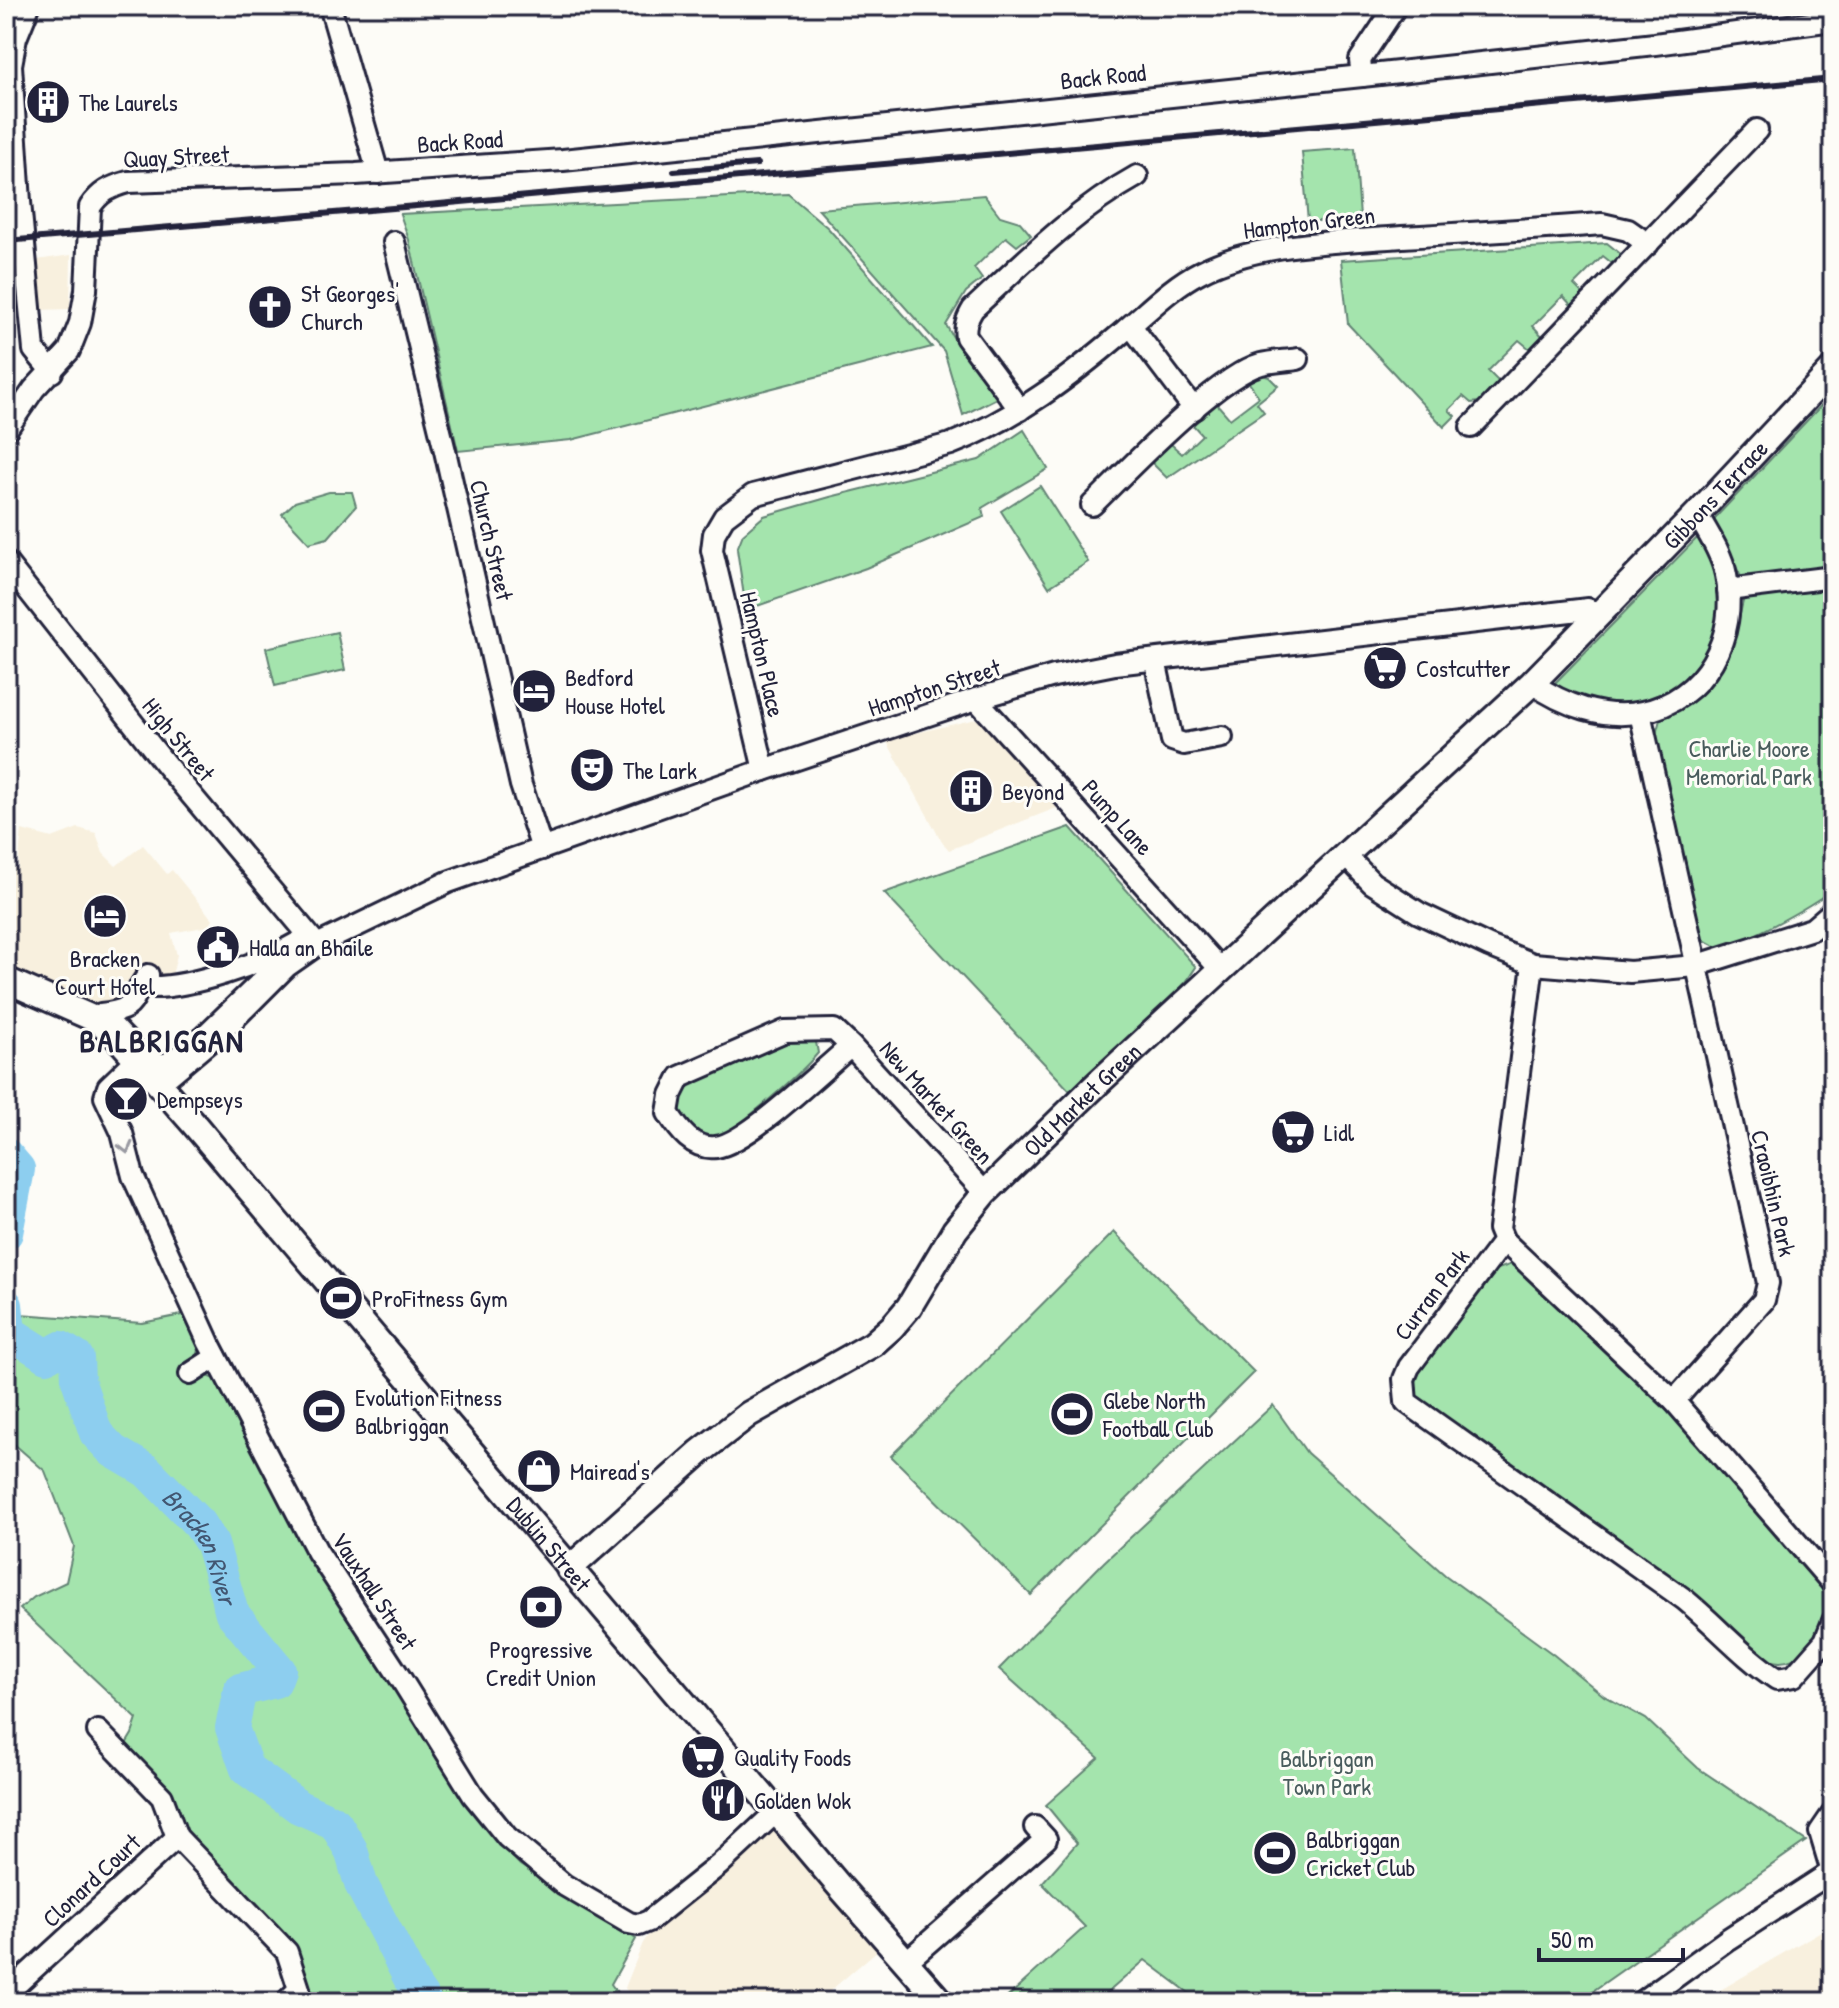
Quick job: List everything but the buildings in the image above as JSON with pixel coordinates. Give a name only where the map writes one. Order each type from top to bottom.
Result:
[{"type":"main road","name":"Gibbons Terrace","points":[[1597,617],[1833,369]]},
{"type":"main road","name":"Old Market Green","points":[[569,1569],[700,1452],[749,1414],[873,1344],[909,1307],[955,1230],[985,1193],[1098,1083],[1532,683],[1597,617]]},
{"type":"main road","name":"Dublin Street","points":[[6,980],[99,1021],[160,1083],[569,1569],[941,2002]]},
{"type":"street","points":[[29,6],[16,38],[11,65],[13,202],[34,350],[52,372]]},
{"type":"street","points":[[330,6],[378,173]]},
{"type":"street","points":[[1362,76],[1360,60],[1396,6]]},
{"type":"street","name":"Back Road","points":[[378,173],[563,160],[1655,44],[1814,14],[1833,20]]},
{"type":"street","points":[[1471,427],[1757,130]]},
{"type":"street","name":"Quay Street","points":[[6,430],[34,389],[69,351],[80,323],[86,290],[90,207],[109,187],[128,182],[378,173]]},
{"type":"street","points":[[1020,410],[966,337],[964,329],[967,318],[1061,228],[1108,192],[1137,176]]},
{"type":"street","name":"Hampton Green","points":[[712,550],[714,534],[724,517],[753,495],[951,444],[983,432],[1070,377],[1197,273],[1224,261],[1259,252],[1337,242],[1602,224],[1628,230],[1648,244]]},
{"type":"street","name":"Church Street","points":[[394,242],[521,785],[542,849]]},
{"type":"street","points":[[1131,326],[1194,409]]},
{"type":"street","points":[[1092,505],[1194,409],[1245,371],[1261,364],[1298,359]]},
{"type":"street","points":[[1532,683],[1563,702],[1595,711],[1640,713],[1680,696],[1710,668],[1726,633],[1728,590],[1721,560],[1697,514]]},
{"type":"street","name":"Hampton Place","points":[[712,550],[764,770]]},
{"type":"street","name":"High Street","points":[[6,562],[156,752],[317,945]]},
{"type":"street","points":[[1728,590],[1833,577]]},
{"type":"street","name":"Hampton Street","points":[[160,1083],[223,1030],[287,966],[317,945],[448,882],[976,699],[1054,676],[1115,664],[1588,609],[1597,617]]},
{"type":"street","points":[[1155,660],[1172,740],[1184,744],[1222,737]]},
{"type":"street","name":"Pump Lane","points":[[976,699],[1221,970]]},
{"type":"street","name":"Craoibhin Park","points":[[1640,713],[1768,1283],[1764,1300],[1674,1401]]},
{"type":"street","points":[[1346,856],[1372,883],[1419,913],[1533,964],[1630,972],[1695,966],[1812,929],[1833,911]]},
{"type":"street","points":[[299,942],[305,947],[265,978],[192,1048],[165,1065],[153,1063],[141,1054],[101,1014],[124,1011],[132,1004],[136,990],[148,975],[148,987],[169,988],[266,958],[292,944],[299,942]]},
{"type":"street","points":[[1504,1241],[1499,1229],[1533,964]]},
{"type":"street","name":"New Market Green","points":[[851,1046],[742,1138],[714,1148],[685,1138],[668,1113],[671,1095],[680,1077],[785,1031],[834,1030],[851,1046],[985,1193]]},
{"type":"street","name":"Vauxhall Street","points":[[137,1059],[108,1087],[105,1097],[122,1133],[133,1176],[216,1357],[317,1551],[473,1795],[525,1855],[578,1894],[629,1923],[639,1925],[649,1921],[719,1865],[776,1812]]},
{"type":"street","name":"Curran Park","points":[[1833,1584],[1674,1401],[1504,1241],[1409,1367],[1404,1379],[1406,1402],[1684,1599],[1721,1629],[1757,1666],[1777,1679],[1794,1676],[1825,1641],[1833,1621]]},
{"type":"street","points":[[190,1374],[216,1357]]},
{"type":"street","name":"Clonard Court","points":[[98,1731],[162,1797],[177,1837],[287,1952],[299,1989],[286,2002]]},
{"type":"street","points":[[1641,2002],[1728,1939],[1833,1871],[1820,1832],[1833,1813]]},
{"type":"street","points":[[906,1962],[1046,1839],[1035,1827]]},
{"type":"street","name":"Clonard Court","points":[[6,1994],[177,1837]]},
{"type":"shaded area","points":[[71,255],[70,309],[39,310],[37,260]]},
{"type":"shaded area","points":[[980,718],[1059,807],[949,850],[886,740]]},
{"type":"shaded area","points":[[78,828],[96,833],[103,853],[116,866],[143,845],[167,874],[172,870],[213,920],[209,926],[171,933],[177,955],[169,988],[136,990],[101,1014],[6,978],[6,867],[18,868],[22,830],[52,838]]},
{"type":"shaded area","points":[[772,1826],[878,1950],[817,2002],[634,2002],[625,1988],[643,1943],[652,1930]]},
{"type":"shaded area","points":[[1833,1924],[1833,2002],[1700,2002]]},
{"type":"green space","points":[[1355,148],[1360,217],[1308,222],[1302,152]]},
{"type":"green space","points":[[788,194],[828,228],[932,347],[571,440],[458,451],[409,240],[400,214]]},
{"type":"green space","points":[[984,195],[1000,216],[1020,222],[1031,235],[1017,246],[1006,237],[974,268],[982,279],[966,292],[946,325],[997,398],[963,415],[944,351],[818,209]]},
{"type":"green space","points":[[1607,243],[1622,255],[1613,264],[1603,256],[1574,285],[1584,295],[1572,306],[1563,296],[1533,326],[1544,338],[1531,350],[1519,340],[1488,371],[1499,382],[1479,402],[1471,403],[1463,396],[1449,410],[1455,416],[1444,427],[1348,324],[1341,260]]},
{"type":"green space","points":[[1262,375],[1278,386],[1257,403],[1264,412],[1167,478],[1151,462],[1171,444],[1182,454],[1202,435],[1193,425],[1217,404],[1230,419],[1259,397],[1247,380]]},
{"type":"green space","points":[[1833,393],[1833,570],[1748,580],[1741,577],[1714,521],[1716,517]]},
{"type":"green space","points":[[1024,430],[1048,469],[982,508],[984,517],[866,568],[746,610],[737,549],[743,534],[764,516],[979,460]]},
{"type":"green space","points":[[1040,486],[1088,562],[1049,587],[1001,511]]},
{"type":"green space","points":[[329,492],[352,492],[356,506],[328,538],[309,543],[282,514],[295,502]]},
{"type":"green space","name":"Charlie Moore Memorial Park","points":[[1696,539],[1700,539],[1713,563],[1719,594],[1712,638],[1689,675],[1653,700],[1621,706],[1582,699],[1554,688],[1554,684]]},
{"type":"green space","name":"Charlie Moore Memorial Park","points":[[1833,586],[1833,889],[1756,934],[1725,946],[1715,946],[1699,937],[1656,734],[1661,716],[1702,688],[1720,670],[1734,641],[1744,598]]},
{"type":"green space","points":[[337,632],[345,670],[275,686],[266,648]]},
{"type":"green space","points":[[1070,827],[1196,967],[1186,982],[1071,1092],[884,893]]},
{"type":"green space","points":[[808,1036],[816,1042],[818,1053],[770,1099],[717,1137],[693,1134],[677,1109],[688,1084],[729,1063]]},
{"type":"green space","name":"Glebe North Football Club","points":[[1114,1232],[1254,1372],[1031,1595],[891,1456]]},
{"type":"green space","points":[[1512,1264],[1675,1414],[1818,1576],[1829,1600],[1813,1638],[1798,1656],[1775,1662],[1760,1657],[1417,1398],[1416,1372],[1498,1269]]},
{"type":"green space","points":[[6,1313],[142,1323],[187,1314],[199,1344],[194,1361],[204,1375],[216,1379],[230,1398],[460,1788],[520,1865],[636,1939],[611,1984],[624,2002],[313,2002],[299,1989],[297,1978],[120,1754],[137,1719],[20,1609],[34,1597],[66,1582],[74,1546],[45,1471],[6,1437]]},
{"type":"green space","name":"Balbriggan Town Park","points":[[1273,1405],[1307,1453],[1445,1575],[1604,1696],[1646,1719],[1698,1768],[1806,1841],[1577,2002],[1201,2002],[1145,1960],[1097,2002],[1002,2002],[1085,1927],[1042,1883],[1077,1843],[1046,1805],[1099,1758],[999,1669],[1104,1562]]},
{"type":"waterway","name":"Bracken River","points":[[6,1155],[18,1169],[6,1233]]},
{"type":"waterway","name":"Bracken River","points":[[6,1305],[9,1332],[47,1356],[61,1348],[77,1358],[78,1380],[96,1433],[113,1451],[147,1471],[199,1524],[212,1544],[232,1613],[279,1670],[275,1681],[240,1690],[232,1728],[247,1769],[299,1807],[335,1823],[351,1850],[361,1884],[425,2002]]},
{"type":"railway","points":[[6,241],[1833,79]]},
{"type":"railway","points":[[674,171],[757,164]]},
{"type":"place","name":"The Laurels","points":[[48,102]]},
{"type":"place","name":"St Georges' Church","points":[[270,307]]},
{"type":"place","name":"Costcutter","points":[[1385,668]]},
{"type":"place","name":"Bedford House Hotel","points":[[534,691]]},
{"type":"place","name":"The Lark","points":[[592,770]]},
{"type":"place","name":"Beyond","points":[[971,791]]},
{"type":"place","name":"Bracken Court Hotel","points":[[105,916]]},
{"type":"place","name":"Halla an Bhaile","points":[[218,947]]},
{"type":"place","name":"Dempseys","points":[[126,1099]]},
{"type":"place","name":"Lidl","points":[[1293,1132]]},
{"type":"place","name":"ProFitness Gym","points":[[341,1298]]},
{"type":"place","name":"Evolution Fitness Balbriggan","points":[[324,1411]]},
{"type":"place","name":"Glebe North Football Club","points":[[1072,1414]]},
{"type":"place","name":"Mairead's","points":[[539,1471]]},
{"type":"place","name":"Progressive Credit Union","points":[[541,1607]]},
{"type":"place","name":"Quality Foods","points":[[703,1757]]},
{"type":"place","name":"Golden Wok","points":[[723,1800]]},
{"type":"place","name":"Balbriggan Cricket Club","points":[[1275,1853]]},
{"type":"district","name":"BALBRIGGAN","points":[[162,1040]]}]
